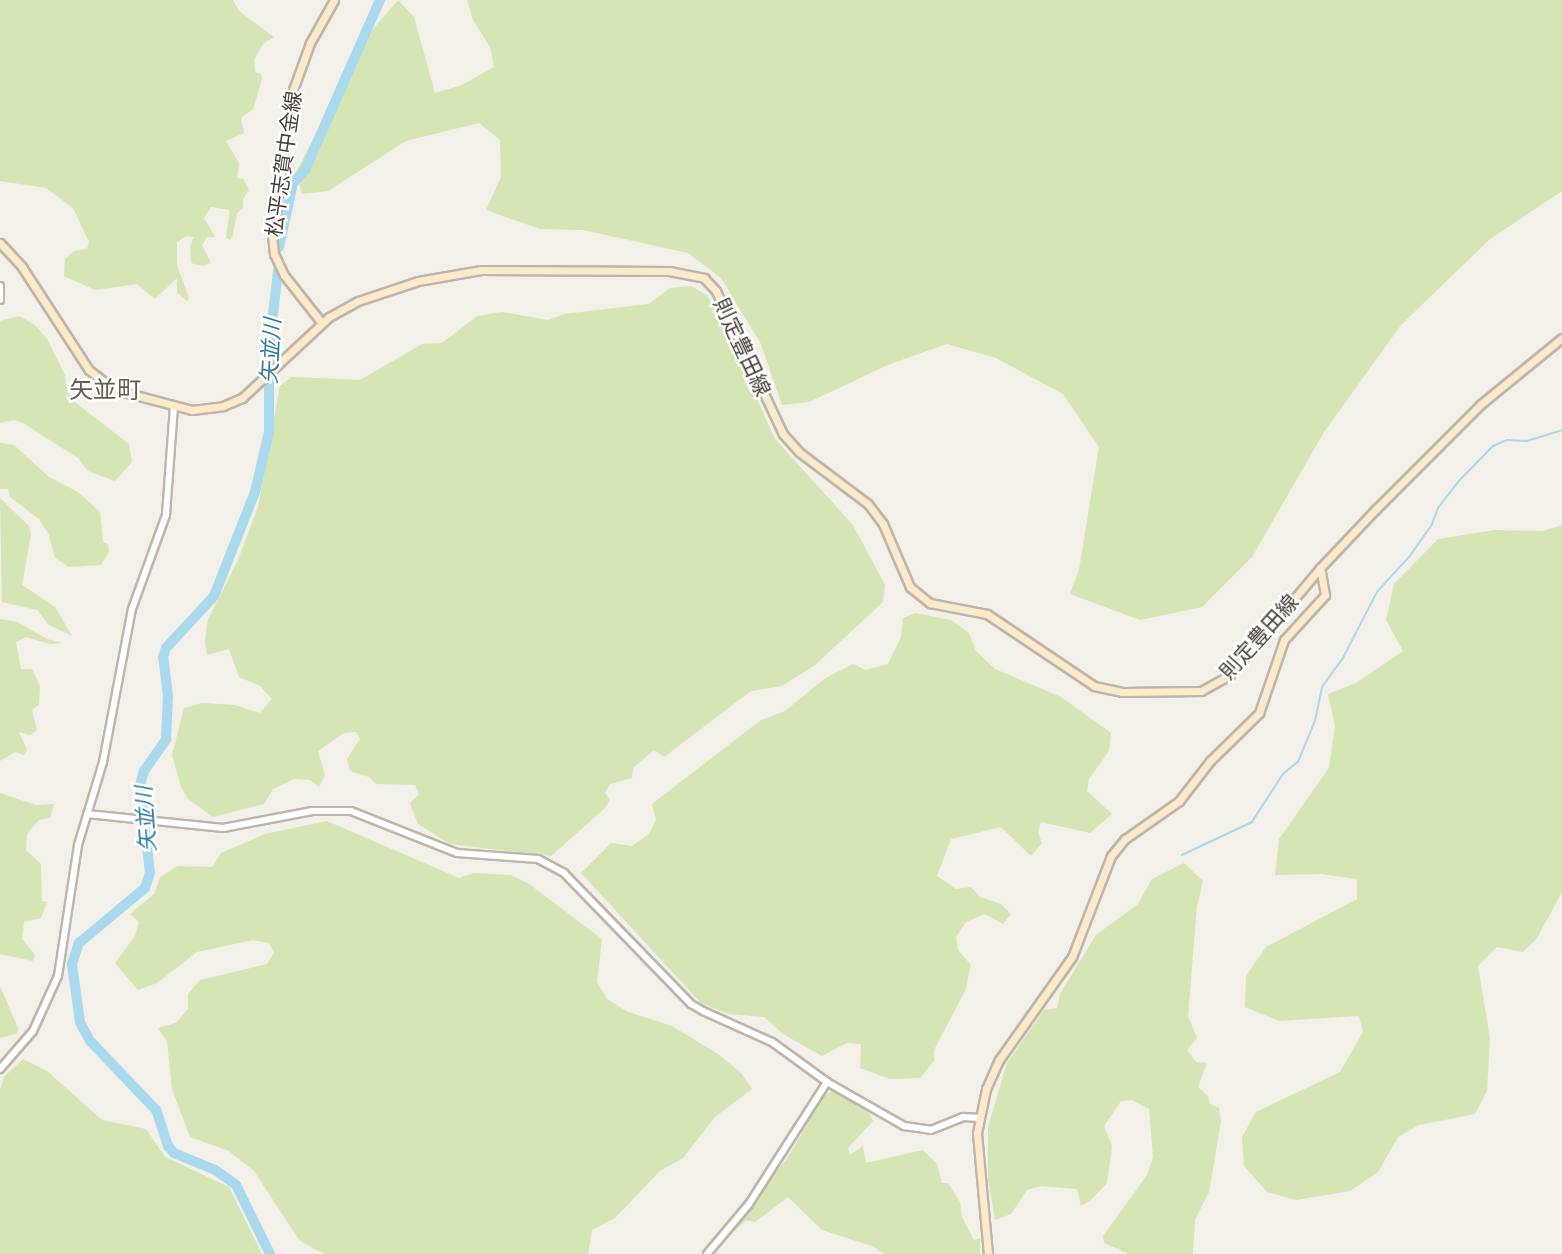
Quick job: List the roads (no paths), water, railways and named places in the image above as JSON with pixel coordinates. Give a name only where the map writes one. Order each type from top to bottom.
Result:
[{"type":"main road","name":"松平志賀中金線","points":[[321,322],[284,275],[274,254],[272,235],[293,90],[309,43],[334,0]]},
{"type":"main road","name":"則定豊田線","points":[[0,243],[22,267],[89,370],[117,390],[192,410],[223,406],[256,388],[321,322],[358,301],[459,272],[669,271],[704,278],[720,299],[783,434],[799,452],[868,504],[883,524],[910,587],[930,603],[987,614],[1085,680],[1110,690],[1190,692],[1214,685],[1243,661],[1320,568],[1481,404],[1562,338]]},
{"type":"main road","points":[[988,1254],[978,1156],[980,1118],[999,1060],[1072,957],[1111,856],[1125,839],[1179,801],[1210,761],[1259,713],[1284,640],[1325,595],[1320,568]]},
{"type":"street","points":[[0,286],[0,300]]},
{"type":"street","points":[[0,1069],[33,1030],[58,976],[72,876],[103,762],[132,609],[166,515],[174,407]]},
{"type":"street","points":[[87,814],[223,828],[312,811],[351,811],[457,853],[538,859],[564,873],[691,1004],[772,1042],[827,1082],[914,1130],[931,1130],[963,1117],[980,1118]]},
{"type":"street","points":[[707,1254],[749,1204],[827,1082]]},
{"type":"waterway","name":"矢並川","points":[[279,247],[293,183],[305,170],[380,0]]},
{"type":"waterway","name":"矢並川","points":[[270,1254],[236,1185],[215,1170],[174,1153],[168,1146],[156,1110],[90,1041],[80,1022],[72,964],[79,943],[145,888],[150,873],[140,785],[144,771],[166,739],[168,696],[163,657],[166,648],[214,596],[255,492],[269,432],[269,348],[278,271]]},
{"type":"waterway","points":[[1182,855],[1252,822],[1283,774],[1298,762],[1315,721],[1322,687],[1343,658],[1377,592],[1410,556],[1432,524],[1438,508],[1459,481],[1493,446],[1507,440],[1527,441],[1562,430]]},
{"type":"district","name":"矢並町","points":[[105,390]]}]
